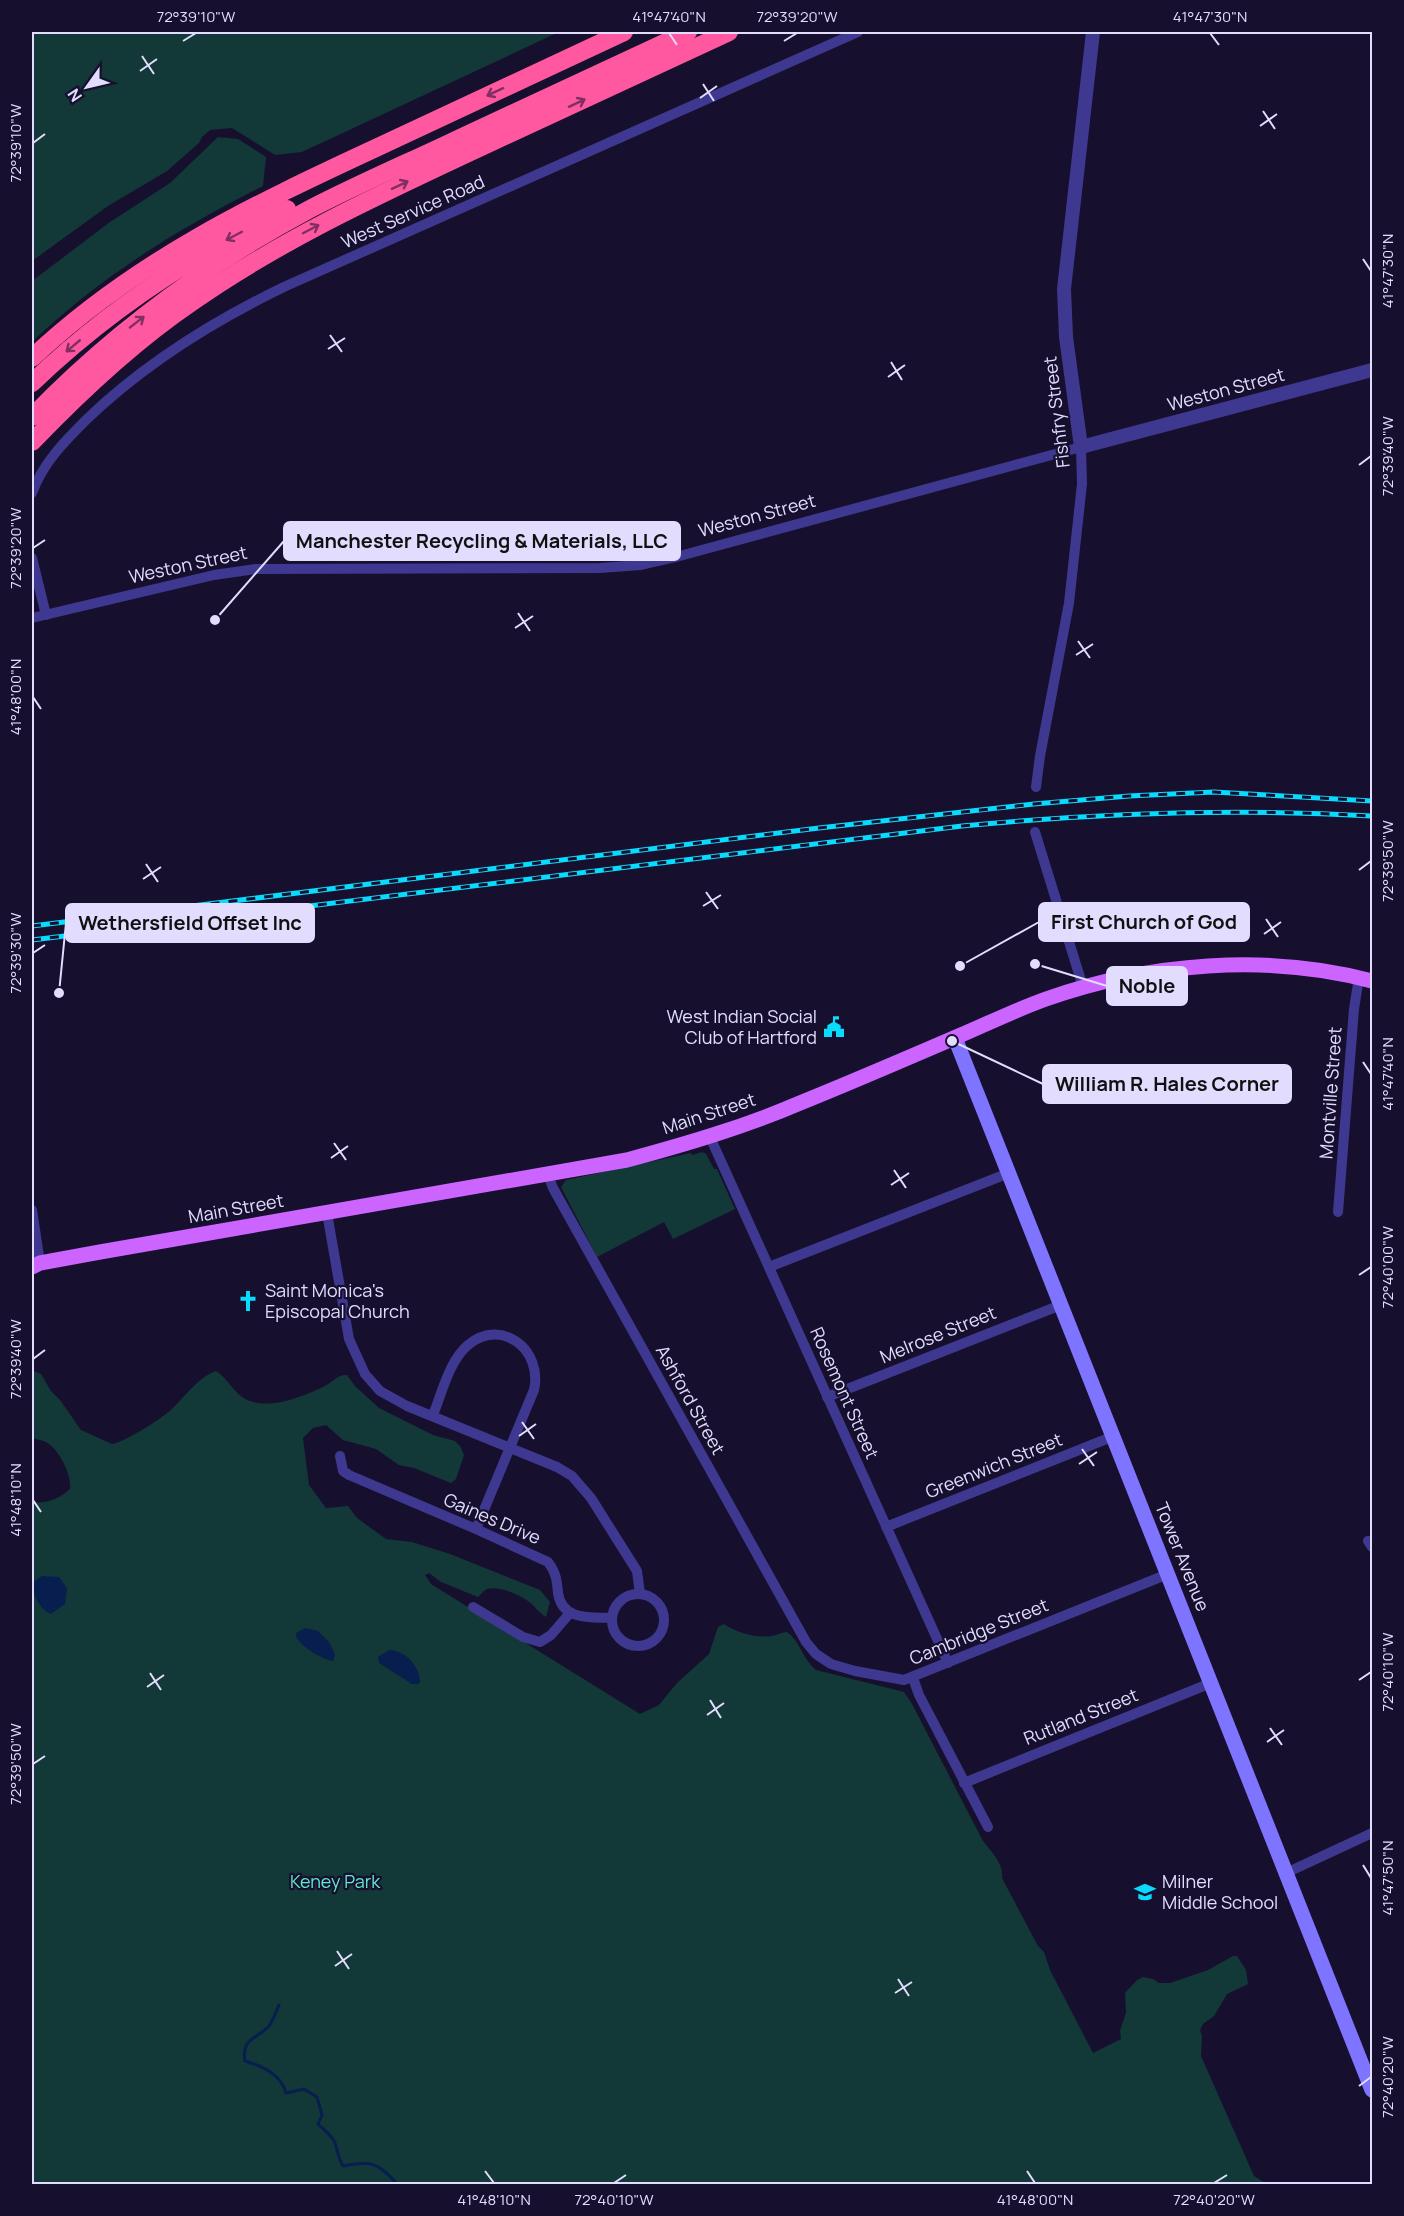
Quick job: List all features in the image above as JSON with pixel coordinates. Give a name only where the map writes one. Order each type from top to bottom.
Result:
[{"type":"highway","points":[[32,358],[82,314],[127,280],[219,224],[302,182],[624,32]]},
{"type":"highway","points":[[32,383],[75,343],[134,297],[223,242],[322,192],[666,32]]},
{"type":"highway","points":[[32,417],[84,366],[148,313],[208,270],[265,234],[334,197],[688,32]]},
{"type":"highway","points":[[32,441],[108,368],[156,328],[215,286],[278,247],[365,202],[729,32]]},
{"type":"main road","name":"Main Street","points":[[34,1264],[627,1160],[710,1137],[797,1104],[1024,1007],[1083,987],[1149,973],[1221,965],[1299,968],[1366,979]]},
{"type":"main road","name":"Tower Avenue","points":[[955,1038],[1372,2090]]},
{"type":"street","name":"West Service Road","points":[[32,492],[41,472],[53,455],[110,398],[171,351],[233,312],[286,286],[858,32]]},
{"type":"street","name":"Fishfry Street","points":[[1036,787],[1069,603],[1082,484],[1081,447],[1066,337],[1064,289],[1093,32]]},
{"type":"street","name":"Weston Street","points":[[32,618],[214,575],[256,568],[600,568],[641,565],[1372,370]]},
{"type":"street","points":[[32,558],[46,615]]},
{"type":"street","points":[[1035,832],[1083,987]]},
{"type":"street","name":"Montville Street","points":[[1338,1212],[1355,1002],[1366,979]]},
{"type":"street","name":"Rosemont Street","points":[[710,1137],[948,1663]]},
{"type":"street","name":"Ashford Street","points":[[547,1173],[581,1239],[806,1642]]},
{"type":"street","points":[[769,1267],[1009,1173]]},
{"type":"street","points":[[32,1210],[34,1264]]},
{"type":"street","points":[[327,1213],[349,1340],[365,1374],[380,1390],[407,1406],[557,1467],[572,1476],[583,1487],[637,1571],[640,1594]]},
{"type":"street","name":"Melrose Street","points":[[828,1397],[1061,1305]]},
{"type":"street","points":[[433,1415],[456,1359],[475,1340],[484,1336],[499,1335],[527,1350],[536,1373],[534,1390],[476,1528]]},
{"type":"street","name":"Greenwich Street","points":[[886,1527],[1114,1436]]},
{"type":"street","name":"Gaines Drive","points":[[340,1456],[343,1471],[350,1475],[476,1528],[548,1562],[554,1570],[559,1601],[570,1613]]},
{"type":"street","name":"Cambridge Street","points":[[806,1642],[816,1654],[831,1664],[898,1680],[913,1678],[1168,1574]]},
{"type":"street","points":[[640,1594],[657,1601],[664,1618],[664,1627],[654,1642],[636,1647],[628,1644],[615,1632],[612,1618],[615,1607],[620,1601],[640,1594]]},
{"type":"street","points":[[473,1607],[523,1637],[540,1642],[551,1635],[570,1613],[577,1617],[612,1618]]},
{"type":"street","points":[[913,1678],[988,1827]]},
{"type":"street","name":"Rutland Street","points":[[964,1783],[1211,1683]]},
{"type":"street","points":[[1286,1873],[1372,1833]]},
{"type":"green space","points":[[32,32],[559,32],[302,152],[275,155],[232,128],[210,130],[199,143],[167,171],[108,206],[32,261]]},
{"type":"green space","points":[[218,137],[238,139],[266,157],[263,186],[201,219],[142,255],[85,296],[32,342],[32,281],[110,222],[170,183]]},
{"type":"green space","points":[[702,1152],[706,1154],[714,1169],[717,1169],[735,1209],[673,1239],[664,1222],[597,1257],[561,1187],[566,1180]]},
{"type":"green space","name":"Keney Park","points":[[32,1370],[41,1374],[81,1430],[112,1444],[161,1418],[198,1382],[216,1371],[242,1397],[256,1403],[266,1404],[306,1395],[347,1375],[355,1386],[379,1408],[433,1435],[455,1441],[464,1455],[456,1479],[451,1483],[414,1468],[399,1465],[376,1449],[343,1440],[326,1425],[313,1428],[303,1438],[309,1485],[326,1508],[348,1506],[357,1518],[386,1539],[412,1542],[450,1554],[540,1590],[550,1602],[546,1617],[528,1601],[507,1591],[488,1589],[478,1597],[441,1582],[429,1573],[425,1575],[431,1584],[640,1714],[659,1705],[677,1683],[709,1654],[718,1627],[724,1624],[753,1635],[772,1636],[787,1632],[816,1670],[904,1692],[983,1841],[999,1863],[1002,1878],[1038,1946],[1044,1952],[1050,1970],[1093,2053],[1121,2039],[1120,2030],[1126,2013],[1125,1993],[1137,1980],[1143,1977],[1159,1983],[1170,1983],[1208,1970],[1237,1956],[1246,1970],[1248,1984],[1227,1994],[1214,2016],[1203,2024],[1200,2030],[1201,2056],[1254,2176],[1267,2184],[32,2184],[32,1502],[47,1501],[61,1496],[70,1489],[70,1483],[67,1470],[56,1450],[46,1442],[32,1438]]},
{"type":"water","points":[[42,1576],[59,1577],[67,1588],[65,1604],[51,1614],[40,1605],[35,1596],[33,1582]]},
{"type":"water","points":[[305,1628],[318,1631],[330,1643],[335,1655],[333,1661],[318,1655],[299,1641],[296,1633]]},
{"type":"water","points":[[389,1650],[401,1653],[410,1660],[419,1676],[418,1684],[412,1684],[379,1663],[378,1657]]},
{"type":"waterway","points":[[279,2005],[270,2025],[247,2044],[244,2054],[245,2061],[258,2065],[275,2076],[284,2086],[286,2093],[304,2089],[317,2097],[322,2115],[318,2124],[334,2140],[343,2166],[374,2165],[397,2184]]},
{"type":"railway","points":[[32,926],[819,828],[1034,804],[1214,792],[1372,801]]},
{"type":"railway","points":[[32,940],[962,826],[1167,813],[1269,812],[1372,816]]},
{"type":"place","name":"Manchester Recycling & Materials, LLC","points":[[215,620]]},
{"type":"place","name":"Noble","points":[[1035,964]]},
{"type":"place","name":"First Church of God","points":[[960,966]]},
{"type":"place","name":"Wethersfield Offset Inc","points":[[59,993]]},
{"type":"place","name":"West Indian Social Club of Hartford","points":[[834,1027]]},
{"type":"place","name":"William R. Hales Corner","points":[[952,1041]]},
{"type":"place","name":"Saint Monica's Episcopal Church","points":[[248,1301]]},
{"type":"place","name":"Milner Middle School","points":[[1145,1892]]}]
